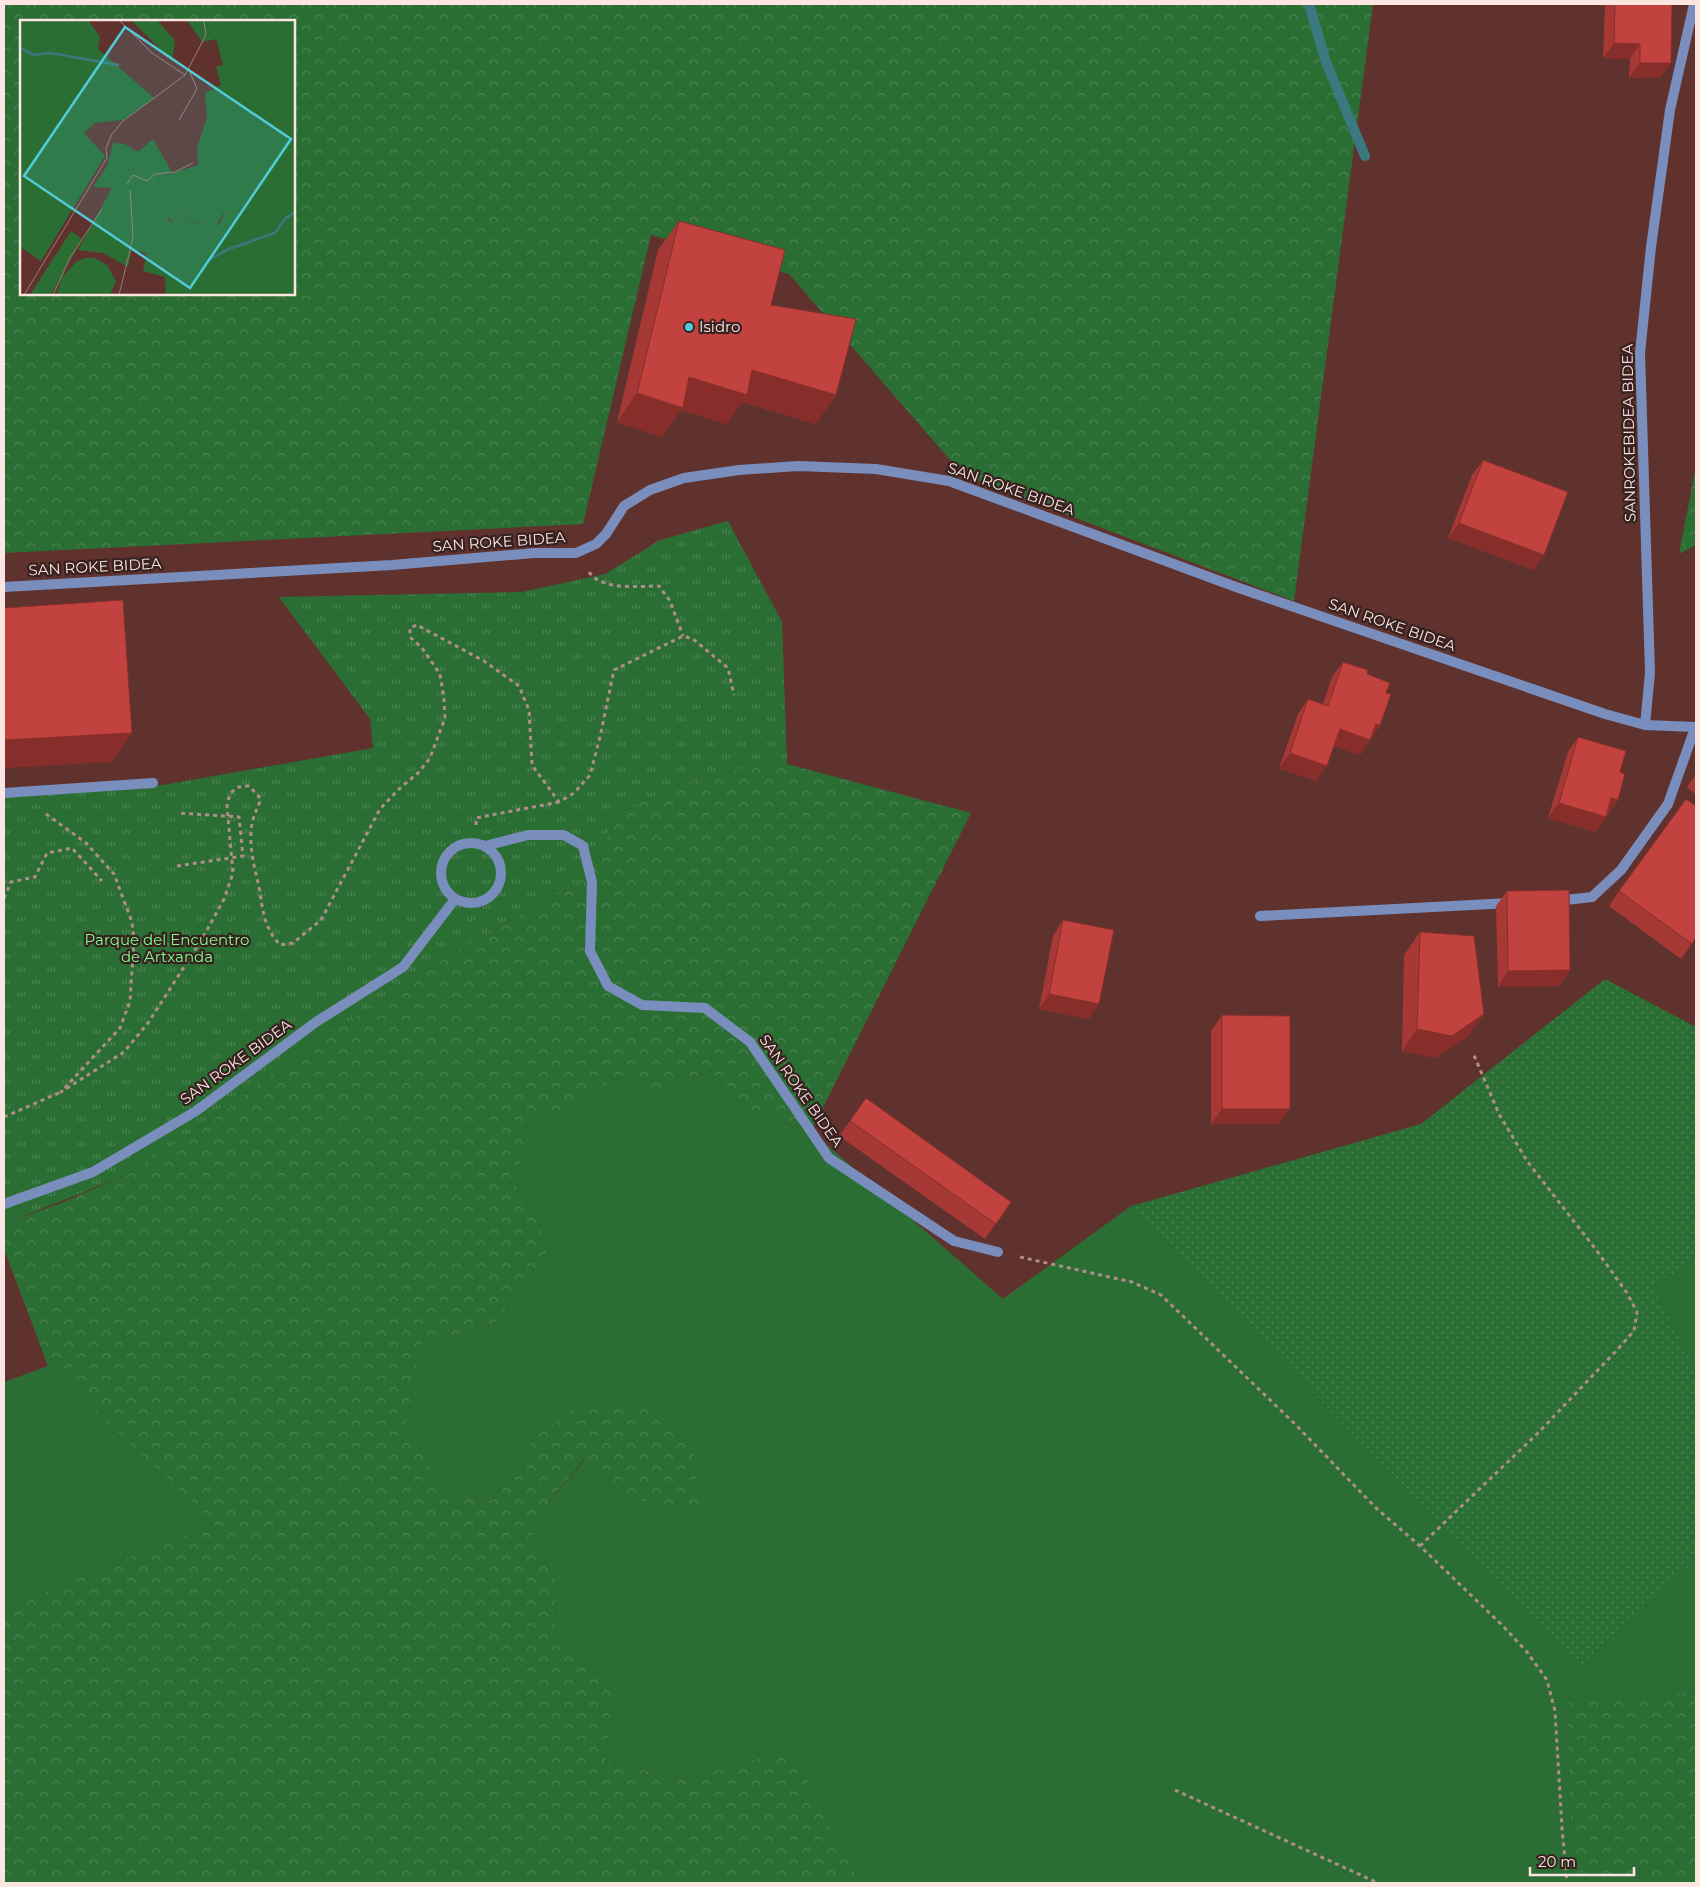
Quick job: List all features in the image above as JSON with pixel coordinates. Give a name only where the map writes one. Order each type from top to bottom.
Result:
[{"type":"street","name":"SANROKEBIDEA BIDEA","points":[[1645,725],[1650,673],[1640,353],[1670,110],[1694,4]]},
{"type":"street","name":"SAN ROKE BIDEA","points":[[4,587],[392,565],[536,553],[576,552],[596,544],[606,534],[624,506],[650,490],[684,478],[739,470],[798,466],[876,469],[949,480],[1236,587],[1605,714],[1645,725]]},
{"type":"street","points":[[1544,902],[1579,900],[1592,897],[1621,870],[1668,804],[1695,728],[1645,725]]},
{"type":"street","points":[[4,793],[153,783]]},
{"type":"street","name":"SAN ROKE BIDEA","points":[[4,1204],[93,1172],[196,1111],[316,1022],[403,966],[455,899],[447,892],[442,883],[440,873],[446,855],[454,847],[474,843],[485,846],[528,835],[564,835],[583,846],[592,882],[590,952],[608,986],[642,1005],[705,1008],[750,1042],[829,1158],[954,1240],[998,1252]]},
{"type":"street","points":[[455,899],[464,903],[474,904],[483,902],[497,889],[501,880],[499,860],[485,846]]},
{"type":"street","points":[[1260,916],[1525,902]]},
{"type":"path","points":[[576,552],[592,576],[613,586],[659,586],[670,601],[683,636]]},
{"type":"path","points":[[4,1117],[61,1092],[124,1052],[148,1023],[202,939],[224,899],[233,873],[228,806],[229,796],[234,789],[241,786],[250,786],[260,799],[253,818],[251,833],[253,862],[262,911],[271,935],[280,945],[293,943],[310,931],[321,920],[380,809],[418,773],[430,758],[445,718],[440,674],[422,648],[410,637],[410,628],[417,625],[458,646],[497,669],[519,686],[529,710],[532,765],[559,802],[574,793],[590,775],[614,670],[683,636],[693,639],[728,668],[734,695]]},
{"type":"path","points":[[24,792],[47,816],[86,843],[114,874],[132,922],[134,940],[130,1001],[120,1028],[61,1092]]},
{"type":"path","points":[[177,866],[243,856],[239,817],[179,813]]},
{"type":"path","points":[[4,898],[11,882],[35,876],[47,853],[72,848],[102,881]]},
{"type":"path","points":[[1420,1546],[1538,1433],[1617,1350],[1634,1331],[1637,1312],[1627,1293],[1597,1251],[1527,1161],[1499,1114],[1473,1053]]},
{"type":"path","points":[[998,1252],[1132,1282],[1161,1295],[1295,1424],[1376,1508],[1420,1546],[1503,1626],[1527,1652],[1547,1680],[1555,1711],[1567,1883]]},
{"type":"path","points":[[1175,1790],[1378,1883]]},
{"type":"green space","points":[[4,4],[1373,4],[1294,601],[963,475],[789,274],[651,235],[583,524],[4,553]]},
{"type":"green space","points":[[1696,466],[1696,545],[1679,554]]},
{"type":"green space","name":"Parque del Encuentro de Artxanda","points":[[728,521],[782,622],[787,764],[752,766],[677,785],[612,817],[600,866],[569,889],[447,957],[273,1071],[217,1117],[129,1174],[4,1224],[4,793],[163,785],[373,748],[370,719],[279,597],[522,592],[605,574],[660,540]]},
{"type":"green space","points":[[787,764],[971,813],[811,1131],[755,1112],[710,1071],[660,1090],[617,1077],[578,1105],[528,1123],[516,1185],[551,1247],[495,1323],[420,1345],[406,1425],[444,1492],[492,1500],[540,1432],[572,1411],[643,1405],[694,1449],[698,1508],[621,1498],[584,1459],[529,1527],[555,1580],[556,1637],[613,1679],[606,1760],[681,1780],[792,1750],[860,1883],[4,1883],[4,1608],[214,1523],[48,1366],[4,1249],[4,1224],[61,1203],[129,1174],[217,1117],[273,1071],[447,957],[569,889],[600,865],[612,817],[677,785],[752,766]]},
{"type":"green space","points":[[1605,979],[1696,1027],[1696,1257],[1653,1288],[1696,1370],[1696,1560],[1580,1667],[1131,1206],[1421,1124]]},
{"type":"green space","points":[[710,1071],[755,1112],[811,1131],[1003,1299],[1131,1206],[1580,1667],[1696,1560],[1696,1691],[1566,1704],[1573,1883],[860,1883],[792,1751],[681,1780],[606,1760],[613,1679],[556,1637],[555,1580],[529,1527],[585,1459],[621,1498],[698,1508],[540,1432],[492,1500],[444,1492],[406,1425],[420,1345],[495,1323],[551,1247],[516,1185],[528,1123],[578,1105],[617,1077],[660,1090]]},
{"type":"green space","points":[[1696,1257],[1696,1370],[1653,1288]]},
{"type":"green space","points":[[48,1366],[215,1523],[4,1608],[4,1382]]},
{"type":"green space","points":[[1696,1691],[1696,1883],[1573,1883],[1566,1703]]},
{"type":"building","points":[[1615,4],[1672,4],[1671,63],[1640,63],[1640,44],[1614,43]]},
{"type":"building","points":[[679,221],[785,250],[771,305],[856,319],[836,395],[752,370],[747,395],[689,377],[683,408],[637,393]]},
{"type":"building","points":[[1483,460],[1568,492],[1544,555],[1459,523]]},
{"type":"building","points":[[123,600],[132,733],[4,740],[4,608]]},
{"type":"building","points":[[1343,662],[1368,670],[1367,674],[1390,683],[1386,693],[1391,694],[1380,725],[1376,724],[1370,740],[1340,729],[1327,766],[1290,753],[1308,699],[1328,706]]},
{"type":"building","points":[[1578,737],[1626,751],[1620,772],[1625,774],[1618,800],[1611,798],[1606,817],[1559,803]]},
{"type":"building","points":[[1686,799],[1696,806],[1696,937],[1692,944],[1619,891]]},
{"type":"building","points":[[1569,890],[1570,970],[1508,971],[1507,891]]},
{"type":"building","points":[[1063,920],[1114,930],[1099,1004],[1049,994]]},
{"type":"building","points":[[1420,932],[1474,936],[1484,1014],[1452,1036],[1417,1029]]},
{"type":"building","points":[[1222,1015],[1290,1016],[1290,1109],[1222,1109]]},
{"type":"building","points":[[866,1098],[1011,1202],[996,1224],[850,1121]]},
{"type":"waterway","points":[[1309,4],[1326,62],[1365,156]]},
{"type":"place","name":"Isidro","points":[[689,327]]}]
